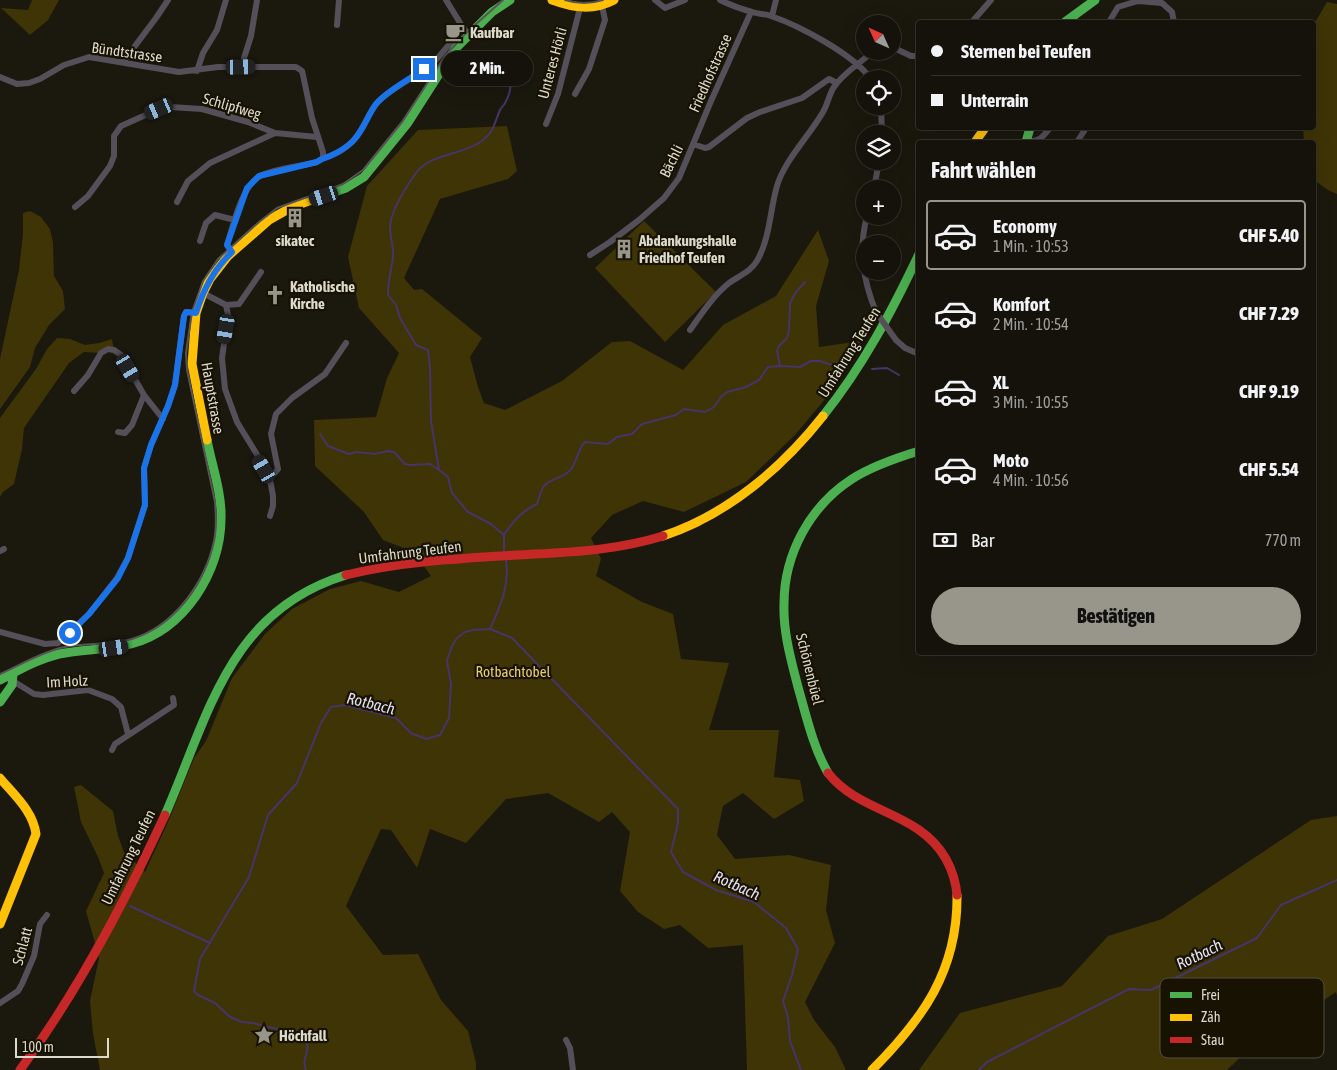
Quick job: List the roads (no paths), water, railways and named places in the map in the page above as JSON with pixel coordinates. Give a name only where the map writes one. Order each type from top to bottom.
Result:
[{"type":"street","points":[[123,62],[168,0]]},
{"type":"street","points":[[198,71],[203,54],[217,30],[226,0]]},
{"type":"street","points":[[244,58],[251,36],[257,0]]},
{"type":"street","points":[[337,25],[338,0]]},
{"type":"street","points":[[446,0],[469,34]]},
{"type":"street","name":"Hauptstrasse","points":[[0,680],[13,677],[41,660],[60,654],[130,645],[149,639],[176,622],[188,607],[212,565],[221,535],[221,517],[192,370],[196,313],[203,293],[215,271],[261,225],[292,207],[340,190],[364,177],[407,124],[449,58],[462,42],[492,12],[510,0]]},
{"type":"street","points":[[552,0],[580,8],[602,6],[614,0]]},
{"type":"street","points":[[655,0],[666,8],[685,0]]},
{"type":"street","points":[[720,0],[751,12],[772,16],[820,39],[838,49],[863,70]]},
{"type":"street","points":[[772,16],[776,0]]},
{"type":"street","points":[[974,20],[991,0]]},
{"type":"street","points":[[1068,20],[1095,0]]},
{"type":"street","points":[[1077,20],[1103,0]]},
{"type":"street","points":[[1110,20],[1118,7],[1138,2],[1162,3],[1172,12],[1174,20]]},
{"type":"street","points":[[575,94],[589,69],[605,20],[602,6]]},
{"type":"street","name":"Unteres Hörli","points":[[546,124],[558,94],[580,8]]},
{"type":"street","name":"Friedhofstrasse","points":[[693,144],[751,12]]},
{"type":"street","points":[[232,252],[227,245],[235,220],[247,188],[259,176],[317,162],[322,157],[328,157],[340,151],[353,141],[363,129],[376,104],[435,61],[453,40],[457,38],[462,42]]},
{"type":"street","points":[[901,51],[911,56],[916,56]]},
{"type":"street","name":"Bündtstrasse","points":[[0,77],[17,84],[24,84],[40,79],[75,60],[90,57],[179,72],[218,67],[291,66],[300,69],[303,75],[322,157]]},
{"type":"street","points":[[690,330],[718,294],[757,262],[762,251],[780,178],[824,110],[833,88],[850,68],[862,60]]},
{"type":"street","name":"Bächli","points":[[590,255],[625,231],[664,198],[679,178],[693,144],[704,148],[709,147],[737,124],[760,112],[802,98],[829,79],[837,83]]},
{"type":"street","name":"Schlipfweg","points":[[75,207],[88,196],[110,166],[114,156],[114,136],[121,126],[159,109],[170,107],[202,108],[248,122],[275,133],[317,137]]},
{"type":"street","points":[[1040,140],[1048,130]]},
{"type":"street","points":[[178,202],[188,182],[210,163],[275,133]]},
{"type":"street","points":[[200,241],[206,223],[215,215],[235,220]]},
{"type":"street","points":[[865,225],[862,242],[862,266],[869,296],[876,312],[896,340],[905,348],[916,353]]},
{"type":"street","name":"Umfahrung Teufen","points":[[20,1070],[30,1058],[62,1008],[97,948],[153,841],[216,694],[231,664],[251,635],[271,615],[292,598],[317,585],[348,574],[387,566],[594,550],[643,542],[686,528],[725,506],[760,480],[804,439],[833,404],[858,369],[887,320],[916,260]]},
{"type":"street","points":[[203,293],[226,305],[239,304],[261,272]]},
{"type":"street","points":[[226,305],[228,315],[222,358],[225,390],[237,422],[269,474],[273,496],[270,516]]},
{"type":"street","points":[[0,632],[45,644],[58,643],[89,614],[118,578],[128,558],[145,505],[144,468],[175,385],[184,316],[186,312],[196,313]]},
{"type":"street","points":[[269,474],[274,473],[278,469],[271,434],[276,414],[292,398],[325,374],[346,343]]},
{"type":"street","points":[[74,391],[88,375],[101,353],[108,349],[114,350],[120,355],[144,395],[163,419]]},
{"type":"street","points":[[118,432],[125,432],[132,425],[144,395]]},
{"type":"street","name":"Schönenbüel","points":[[872,1070],[892,1050],[922,1014],[932,996],[947,962],[952,944],[957,903],[956,887],[947,857],[939,846],[918,827],[852,795],[837,785],[828,774],[820,759],[788,645],[784,617],[784,583],[790,559],[801,533],[819,508],[837,490],[853,479],[884,464],[916,452]]},
{"type":"street","points":[[58,643],[60,654]]},
{"type":"street","points":[[0,702],[13,677]]},
{"type":"street","name":"Im Holz","points":[[13,677],[34,694],[43,695],[88,690],[112,699],[121,707],[128,734]]},
{"type":"street","points":[[112,750],[115,744],[128,734],[174,706],[173,698]]},
{"type":"street","points":[[0,778],[31,818],[36,834],[0,924]]},
{"type":"street","name":"Schlatt","points":[[0,1003],[18,991],[22,984],[34,956],[40,924],[47,915]]},
{"type":"street","points":[[566,1040],[570,1048],[573,1070]]},
{"type":"street","points":[[16,1070],[30,1058]]},
{"type":"waterway","points":[[500,56],[507,65],[511,83],[508,95],[490,133],[470,148],[437,158],[422,167],[416,173],[396,206],[390,227],[393,257],[388,295],[396,305],[400,318],[416,345],[428,350],[431,421],[439,470],[448,477],[452,493],[468,512],[491,524],[504,535],[504,553]]},
{"type":"waterway","points":[[504,535],[518,517],[537,504],[541,492],[547,483],[565,475],[571,469],[585,442],[608,444],[617,437],[632,434],[642,424],[676,415],[684,409],[705,412],[714,407],[727,392],[746,387],[759,380],[768,367],[780,366],[777,351],[787,338],[790,303],[796,292],[805,282]]},
{"type":"waterway","points":[[780,366],[800,367],[811,361],[820,361],[832,365]]},
{"type":"waterway","points":[[872,369],[887,368],[899,375]]},
{"type":"waterway","points":[[320,434],[328,446],[349,454],[356,452],[375,454],[388,451],[394,452],[405,464],[430,464],[439,470]]},
{"type":"waterway","points":[[490,629],[501,604],[507,579],[506,560]]},
{"type":"waterway","name":"Rotbach","points":[[306,1070],[304,1062],[308,1047],[307,1043],[301,1039],[293,1038],[281,1030],[242,1022],[230,1017],[215,1003],[194,991],[200,959],[249,877],[268,815],[297,783],[321,723],[331,707],[345,705],[396,718],[411,733],[426,739],[440,735],[449,718],[451,684],[447,661],[452,646],[457,638],[465,632],[490,629],[512,638],[678,809],[678,823],[671,852],[683,872],[716,890],[754,902],[786,928],[798,949],[783,1001],[788,1017],[790,1041],[801,1070]]},
{"type":"waterway","name":"Rotbach","points":[[1175,978],[1257,938],[1281,905],[1337,880]]},
{"type":"waterway","points":[[130,906],[210,943]]},
{"type":"waterway","name":"Rotbach","points":[[979,1070],[987,1062],[1129,989],[1151,990],[1160,986]]},
{"type":"railway","points":[[0,674],[52,650],[78,645],[114,643],[132,639],[147,633],[161,624],[185,601],[195,587],[210,557],[216,526],[215,502],[187,370],[186,353],[192,312],[203,281],[218,259],[277,208],[343,184],[363,170],[402,122],[445,56],[467,32],[503,0]]},
{"type":"railway","points":[[565,0],[584,3],[603,0]]},
{"type":"place","name":"Kaufbar","points":[[455,32]]},
{"type":"place","name":"sikatec","points":[[295,218]]},
{"type":"place","name":"Abdankungshalle Friedhof Teufen","points":[[624,249]]},
{"type":"place","name":"Katholische Kirche","points":[[275,295]]},
{"type":"place","name":"Höchfall","points":[[264,1035]]},
{"type":"park label","name":"Rotbachtobel","points":[[513,671]]}]
